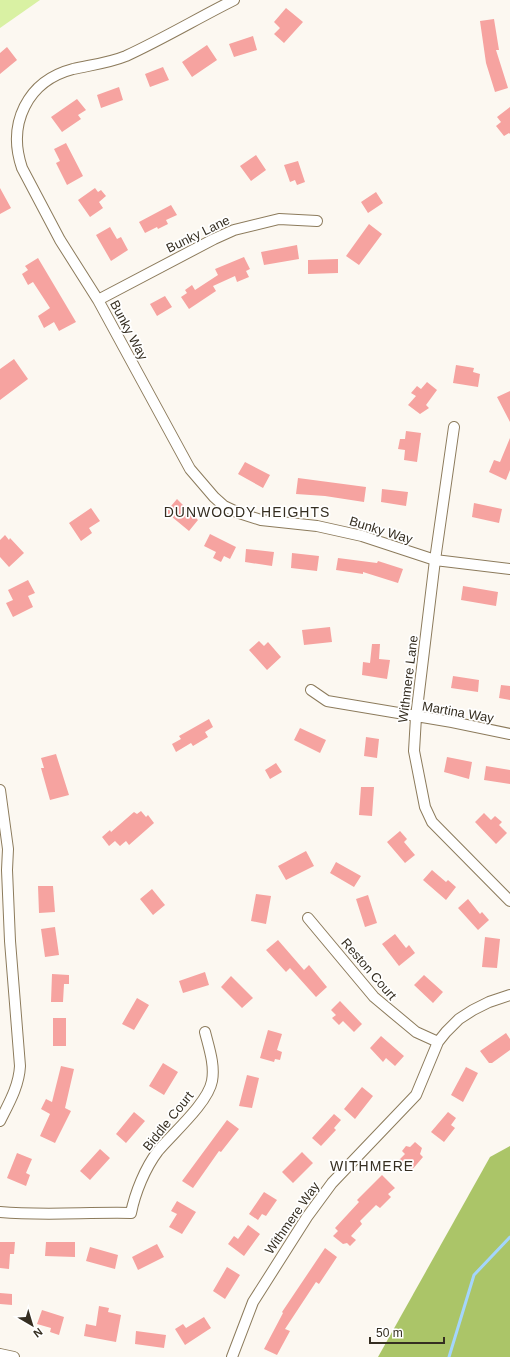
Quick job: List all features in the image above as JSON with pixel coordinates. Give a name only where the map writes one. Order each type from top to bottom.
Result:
[{"type":"street","name":"Bunky Way","points":[[234,0],[125,56],[97,65],[72,70],[41,84],[31,95],[24,106],[20,117],[16,141],[18,156],[22,168],[60,240],[98,300],[190,469],[200,482],[224,506],[239,513],[261,520],[317,526],[362,536],[435,560],[510,569]]},
{"type":"street","name":"Bunky Lane","points":[[98,300],[234,230],[279,218],[317,221]]},
{"type":"street","name":"Withmere Lane","points":[[454,427],[435,560],[416,717],[414,751],[425,807],[432,822],[450,842],[510,901]]},
{"type":"street","name":"Martina Way","points":[[311,690],[327,701],[452,722],[510,734]]},
{"type":"street","points":[[0,790],[8,849],[4,893],[10,941],[20,1066],[17,1083],[0,1121]]},
{"type":"street","name":"Reston Court","points":[[308,918],[374,997],[416,1032],[438,1042]]},
{"type":"street","name":"Withmere Way","points":[[232,1357],[253,1302],[266,1280],[307,1218],[332,1184],[416,1095],[438,1042],[463,1016],[489,1002],[510,995]]},
{"type":"street","name":"Biddle Court","points":[[0,1212],[22,1214],[89,1212],[131,1213],[135,1194],[157,1153],[201,1103],[212,1082],[212,1061],[205,1032]]},
{"type":"street","points":[[0,1354],[14,1357]]},
{"type":"green space","points":[[0,0],[40,0],[0,28]]},
{"type":"green space","points":[[510,1146],[510,1357],[378,1357],[490,1157]]},
{"type":"building","points":[[286,8],[303,22],[284,43],[274,34],[280,28],[274,22]]},
{"type":"building","points":[[494,19],[499,50],[496,50],[508,88],[495,92],[486,63],[480,21]]},
{"type":"building","points":[[253,36],[257,50],[234,57],[229,44]]},
{"type":"building","points":[[207,45],[217,60],[192,77],[182,62]]},
{"type":"building","points":[[7,47],[17,60],[0,74],[0,53]]},
{"type":"building","points":[[163,67],[169,80],[150,87],[145,74]]},
{"type":"building","points":[[119,87],[123,100],[101,108],[97,95]]},
{"type":"building","points":[[77,99],[86,110],[78,115],[81,119],[62,132],[51,117]]},
{"type":"building","points":[[510,107],[510,134],[509,133],[504,136],[496,126],[501,122],[497,117]]},
{"type":"building","points":[[66,143],[83,176],[67,185],[56,163],[60,161],[54,149]]},
{"type":"building","points":[[256,155],[266,170],[251,181],[240,166]]},
{"type":"building","points":[[298,161],[305,182],[297,185],[295,180],[290,182],[284,165]]},
{"type":"building","points":[[0,188],[11,208],[0,214]]},
{"type":"building","points":[[95,188],[98,192],[101,190],[106,196],[99,202],[103,208],[90,217],[78,200]]},
{"type":"building","points":[[376,192],[383,203],[368,213],[361,202]]},
{"type":"building","points":[[171,205],[177,215],[166,220],[168,224],[158,229],[157,227],[145,233],[139,222]]},
{"type":"building","points":[[369,224],[382,234],[359,265],[346,256]]},
{"type":"building","points":[[110,227],[117,239],[121,237],[128,250],[111,261],[96,235]]},
{"type":"building","points":[[297,245],[299,259],[264,265],[261,252]]},
{"type":"building","points":[[244,257],[250,269],[246,271],[249,277],[237,282],[235,276],[213,286],[216,291],[189,309],[181,297],[187,293],[185,290],[192,285],[195,290],[218,275],[215,269]]},
{"type":"building","points":[[38,258],[76,322],[59,331],[54,322],[44,328],[38,316],[50,308],[33,282],[28,285],[22,274],[28,270],[25,266]]},
{"type":"building","points":[[338,259],[338,273],[308,274],[308,260]]},
{"type":"building","points":[[165,296],[172,307],[157,316],[150,304]]},
{"type":"building","points":[[14,359],[28,379],[0,400],[0,369]]},
{"type":"building","points":[[456,365],[474,368],[473,372],[480,374],[478,387],[453,383]]},
{"type":"building","points":[[427,382],[437,390],[426,405],[429,408],[420,414],[408,405],[416,396],[411,393],[417,386],[421,389]]},
{"type":"building","points":[[510,391],[510,422],[497,397]]},
{"type":"building","points":[[406,431],[421,433],[417,462],[404,460],[405,450],[398,449],[400,439],[405,439]]},
{"type":"building","points":[[510,438],[510,470],[506,480],[489,472],[494,460],[500,462]]},
{"type":"building","points":[[245,462],[270,475],[263,488],[238,474]]},
{"type":"building","points":[[298,478],[366,487],[364,502],[325,496],[296,494]]},
{"type":"building","points":[[382,489],[408,492],[406,506],[381,502]]},
{"type":"building","points":[[177,499],[198,520],[189,531],[166,512]]},
{"type":"building","points":[[474,503],[502,509],[499,523],[472,517]]},
{"type":"building","points":[[91,508],[100,521],[89,528],[92,533],[81,541],[69,523]]},
{"type":"building","points":[[210,534],[236,547],[230,559],[224,556],[221,562],[213,558],[216,552],[204,546]]},
{"type":"building","points":[[5,535],[9,540],[10,538],[24,553],[9,567],[0,557],[0,540]]},
{"type":"building","points":[[246,549],[274,552],[272,566],[245,562]]},
{"type":"building","points":[[292,553],[319,556],[317,571],[291,568]]},
{"type":"building","points":[[338,558],[377,563],[378,561],[403,569],[398,583],[363,572],[363,574],[336,570]]},
{"type":"building","points":[[28,580],[35,593],[28,596],[33,607],[13,617],[6,603],[13,600],[8,590]]},
{"type":"building","points":[[463,586],[498,592],[496,606],[461,600]]},
{"type":"building","points":[[330,627],[332,642],[304,645],[302,630]]},
{"type":"building","points":[[259,641],[264,646],[268,642],[281,657],[267,670],[249,650]]},
{"type":"building","points":[[372,644],[380,644],[379,659],[390,660],[387,679],[362,675],[363,662],[370,663]]},
{"type":"building","points":[[453,676],[479,680],[478,692],[451,688]]},
{"type":"building","points":[[501,685],[510,686],[510,700],[499,698]]},
{"type":"building","points":[[209,719],[213,727],[205,732],[208,737],[193,746],[191,743],[176,752],[172,744],[181,739],[179,736]]},
{"type":"building","points":[[300,728],[326,740],[320,753],[294,740]]},
{"type":"building","points":[[366,737],[379,739],[377,758],[364,756]]},
{"type":"building","points":[[56,754],[69,795],[50,800],[41,768],[44,768],[41,758]]},
{"type":"building","points":[[447,757],[472,762],[469,779],[444,772]]},
{"type":"building","points":[[276,763],[282,772],[270,779],[265,770]]},
{"type":"building","points":[[486,766],[510,770],[510,784],[484,780]]},
{"type":"building","points":[[361,787],[374,787],[372,816],[359,815]]},
{"type":"building","points":[[141,811],[146,817],[148,815],[154,823],[129,845],[126,841],[120,846],[115,841],[109,846],[102,837],[110,830],[111,832],[134,812],[137,814]]},
{"type":"building","points":[[484,813],[491,820],[495,816],[502,822],[499,825],[507,833],[496,844],[475,822]]},
{"type":"building","points":[[400,831],[407,839],[404,842],[415,855],[405,863],[387,842]]},
{"type":"building","points":[[306,851],[314,866],[286,880],[278,866]]},
{"type":"building","points":[[336,862],[361,876],[354,887],[330,873]]},
{"type":"building","points":[[432,870],[446,882],[448,880],[456,887],[446,900],[423,880]]},
{"type":"building","points":[[38,886],[53,886],[55,912],[39,913]]},
{"type":"building","points":[[152,889],[165,905],[153,915],[140,899]]},
{"type":"building","points":[[256,894],[271,896],[266,924],[251,921]]},
{"type":"building","points":[[368,895],[377,923],[365,927],[356,899]]},
{"type":"building","points":[[468,899],[480,914],[482,912],[489,920],[478,930],[458,908]]},
{"type":"building","points":[[55,927],[59,955],[45,957],[41,929]]},
{"type":"building","points":[[395,934],[406,948],[409,945],[415,953],[399,966],[382,944]]},
{"type":"building","points":[[485,937],[500,939],[497,968],[482,967]]},
{"type":"building","points":[[278,940],[304,970],[309,965],[327,987],[316,997],[290,968],[286,972],[266,950]]},
{"type":"building","points":[[205,972],[209,985],[183,993],[179,981]]},
{"type":"building","points":[[52,974],[69,975],[69,984],[64,984],[63,1002],[51,1002]]},
{"type":"building","points":[[424,975],[443,992],[433,1003],[414,985]]},
{"type":"building","points":[[231,976],[253,998],[242,1008],[221,987]]},
{"type":"building","points":[[137,998],[149,1005],[134,1030],[122,1024]]},
{"type":"building","points":[[340,1001],[362,1024],[354,1032],[343,1021],[339,1025],[332,1018],[336,1015],[331,1010]]},
{"type":"building","points":[[53,1018],[66,1018],[66,1046],[53,1046]]},
{"type":"building","points":[[268,1030],[282,1034],[277,1050],[282,1052],[280,1060],[275,1059],[274,1062],[260,1058]]},
{"type":"building","points":[[506,1033],[510,1039],[510,1050],[492,1063],[489,1063],[480,1051]]},
{"type":"building","points":[[381,1036],[404,1056],[395,1066],[386,1058],[383,1062],[370,1048]]},
{"type":"building","points":[[163,1063],[178,1072],[164,1095],[149,1086]]},
{"type":"building","points":[[61,1066],[74,1069],[65,1108],[71,1111],[55,1143],[40,1136],[50,1114],[41,1109],[46,1099],[52,1102]]},
{"type":"building","points":[[466,1067],[478,1073],[463,1102],[451,1095]]},
{"type":"building","points":[[247,1075],[259,1078],[252,1108],[239,1106]]},
{"type":"building","points":[[362,1087],[373,1096],[355,1119],[344,1109]]},
{"type":"building","points":[[134,1112],[145,1121],[126,1143],[116,1134]]},
{"type":"building","points":[[448,1112],[456,1118],[451,1125],[455,1128],[444,1142],[431,1132]]},
{"type":"building","points":[[334,1114],[341,1120],[334,1128],[336,1130],[321,1146],[312,1138]]},
{"type":"building","points":[[227,1120],[239,1129],[221,1152],[219,1151],[193,1188],[182,1181]]},
{"type":"building","points":[[415,1142],[422,1148],[420,1154],[423,1157],[411,1171],[399,1160],[405,1154],[402,1151],[406,1146],[410,1147]]},
{"type":"building","points":[[100,1149],[110,1158],[90,1180],[80,1171]]},
{"type":"building","points":[[302,1152],[313,1163],[293,1183],[282,1172]]},
{"type":"building","points":[[17,1153],[32,1159],[26,1173],[30,1175],[26,1186],[7,1178]]},
{"type":"building","points":[[382,1175],[395,1188],[388,1194],[391,1197],[380,1208],[376,1205],[360,1221],[362,1224],[351,1236],[356,1240],[350,1246],[347,1243],[343,1244],[333,1236],[338,1231],[335,1228],[359,1202],[357,1200]]},
{"type":"building","points":[[264,1192],[277,1200],[266,1216],[262,1214],[258,1220],[249,1214]]},
{"type":"building","points":[[177,1201],[196,1212],[182,1234],[169,1227],[177,1214],[171,1211]]},
{"type":"building","points":[[248,1225],[260,1234],[244,1256],[228,1244],[234,1236],[238,1239]]},
{"type":"building","points":[[0,1242],[15,1242],[14,1254],[10,1254],[9,1269],[0,1268]]},
{"type":"building","points":[[46,1242],[75,1242],[75,1257],[45,1256]]},
{"type":"building","points":[[157,1244],[164,1257],[138,1270],[132,1257]]},
{"type":"building","points":[[90,1247],[118,1255],[115,1269],[86,1261]]},
{"type":"building","points":[[325,1248],[337,1257],[319,1284],[316,1282],[285,1329],[290,1331],[277,1355],[264,1349],[283,1313],[282,1312]]},
{"type":"building","points":[[227,1267],[240,1275],[225,1299],[213,1291]]},
{"type":"building","points":[[0,1293],[12,1294],[12,1305],[0,1304]]},
{"type":"building","points":[[99,1306],[109,1308],[108,1312],[121,1315],[116,1342],[84,1336],[86,1324],[96,1326]]},
{"type":"building","points":[[42,1310],[64,1317],[59,1335],[50,1332],[51,1328],[37,1324]]},
{"type":"building","points":[[204,1317],[211,1328],[185,1345],[175,1329],[183,1324],[186,1328]]},
{"type":"building","points":[[136,1331],[166,1335],[164,1348],[135,1344]]},
{"type":"waterway","points":[[449,1357],[474,1275],[510,1237]]},
{"type":"district","name":"DUNWOODY HEIGHTS","points":[[247,512]]},
{"type":"district","name":"WITHMERE","points":[[372,1166]]}]
